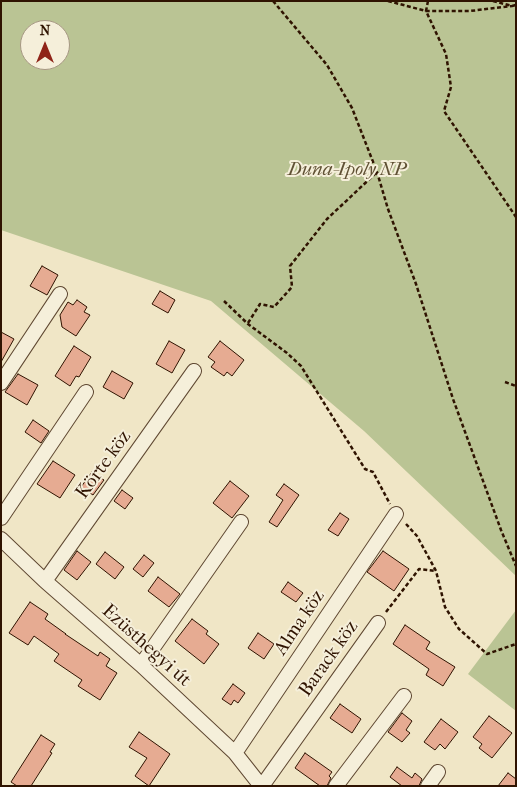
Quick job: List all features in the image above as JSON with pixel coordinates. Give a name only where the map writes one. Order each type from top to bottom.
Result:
[{"type":"street","points":[[1,383],[60,294]]},
{"type":"street","name":"Körte köz","points":[[45,581],[194,372]]},
{"type":"street","points":[[1,518],[86,392]]},
{"type":"street","name":"Alma köz","points":[[234,753],[396,514]]},
{"type":"street","points":[[141,665],[241,522]]},
{"type":"street","name":"Ezüsthegyi út","points":[[1,539],[45,581],[141,665],[234,753],[261,786]]},
{"type":"street","name":"Barack köz","points":[[261,786],[378,623]]},
{"type":"street","points":[[336,786],[404,696]]},
{"type":"street","points":[[428,786],[438,772]]},
{"type":"path","points":[[273,1],[328,65],[352,108],[377,172],[388,209],[416,284],[453,399],[516,566]]},
{"type":"path","points":[[388,1],[426,11],[470,11],[516,5]]},
{"type":"path","points":[[428,1],[426,11],[446,54],[450,87],[444,111],[516,217]]},
{"type":"path","points":[[493,1],[512,6]]},
{"type":"path","points":[[248,324],[260,304],[274,307],[292,287],[290,266],[327,219],[377,172]]},
{"type":"path","points":[[224,301],[248,324],[301,366],[365,469],[373,472],[396,514],[418,536],[436,571],[445,607],[459,629],[487,654],[516,644]]},
{"type":"path","points":[[505,382],[516,386]]},
{"type":"path","name":"Barack köz","points":[[378,623],[420,569],[436,571]]},
{"type":"green space","name":"Duna-Ipoly NP","points":[[1,1],[516,1],[516,576],[364,431],[211,301],[1,230]]},
{"type":"green space","points":[[516,610],[516,711],[468,674]]},
{"type":"building","points":[[42,266],[58,275],[47,295],[30,286]]},
{"type":"building","points":[[160,291],[175,300],[168,313],[152,304]]},
{"type":"building","points":[[77,300],[87,307],[84,312],[90,315],[76,336],[62,327],[60,315],[68,302],[73,305]]},
{"type":"building","points":[[1,332],[14,339],[1,362]]},
{"type":"building","points":[[169,341],[185,350],[172,373],[156,364]]},
{"type":"building","points":[[220,341],[244,360],[232,376],[227,372],[224,376],[211,367],[215,362],[208,357]]},
{"type":"building","points":[[74,346],[91,357],[79,377],[76,376],[70,386],[55,376]]},
{"type":"building","points":[[112,371],[133,383],[124,399],[103,387]]},
{"type":"building","points":[[18,374],[38,385],[27,405],[5,392]]},
{"type":"building","points":[[33,420],[49,431],[41,443],[25,432]]},
{"type":"building","points":[[53,461],[75,475],[60,498],[37,484]]},
{"type":"building","points":[[92,472],[104,480],[93,495],[81,487]]},
{"type":"building","points":[[230,481],[249,496],[232,518],[213,503]]},
{"type":"building","points":[[284,484],[299,495],[277,527],[269,522],[283,500],[276,495]]},
{"type":"building","points":[[122,490],[133,498],[125,509],[114,501]]},
{"type":"building","points":[[340,513],[349,519],[338,536],[328,530]]},
{"type":"building","points":[[77,551],[91,562],[77,580],[64,570]]},
{"type":"building","points":[[383,551],[409,569],[394,591],[367,572]]},
{"type":"building","points":[[105,552],[124,567],[115,579],[96,564]]},
{"type":"building","points":[[144,555],[154,563],[143,577],[133,569]]},
{"type":"building","points":[[158,577],[180,594],[169,607],[148,591]]},
{"type":"building","points":[[288,582],[303,593],[296,602],[281,592]]},
{"type":"building","points":[[30,602],[48,614],[45,619],[65,634],[98,656],[100,652],[110,659],[106,666],[117,673],[100,700],[78,686],[82,680],[54,661],[59,654],[34,636],[28,645],[9,633]]},
{"type":"building","points":[[192,619],[208,631],[206,634],[219,644],[204,664],[175,641]]},
{"type":"building","points":[[405,625],[430,642],[426,649],[455,667],[443,686],[426,675],[429,669],[393,644]]},
{"type":"building","points":[[258,633],[274,644],[264,659],[248,648]]},
{"type":"building","points":[[233,684],[245,693],[238,703],[234,700],[231,705],[222,699]]},
{"type":"building","points":[[340,704],[361,719],[352,733],[330,718]]},
{"type":"building","points":[[402,713],[412,721],[406,730],[410,733],[402,742],[388,732]]},
{"type":"building","points":[[489,716],[512,733],[492,758],[479,748],[482,744],[473,737]]},
{"type":"building","points":[[441,719],[458,732],[445,749],[440,744],[435,750],[424,742]]},
{"type":"building","points":[[139,732],[170,754],[149,786],[135,776],[147,758],[129,747]]},
{"type":"building","points":[[41,735],[55,744],[50,752],[52,753],[31,786],[17,786],[11,782]]},
{"type":"building","points":[[305,753],[332,772],[327,786],[320,786],[295,768]]},
{"type":"building","points":[[397,767],[412,778],[415,773],[422,779],[419,786],[402,786],[390,777]]},
{"type":"building","points":[[508,773],[516,779],[516,786],[498,786]]}]
